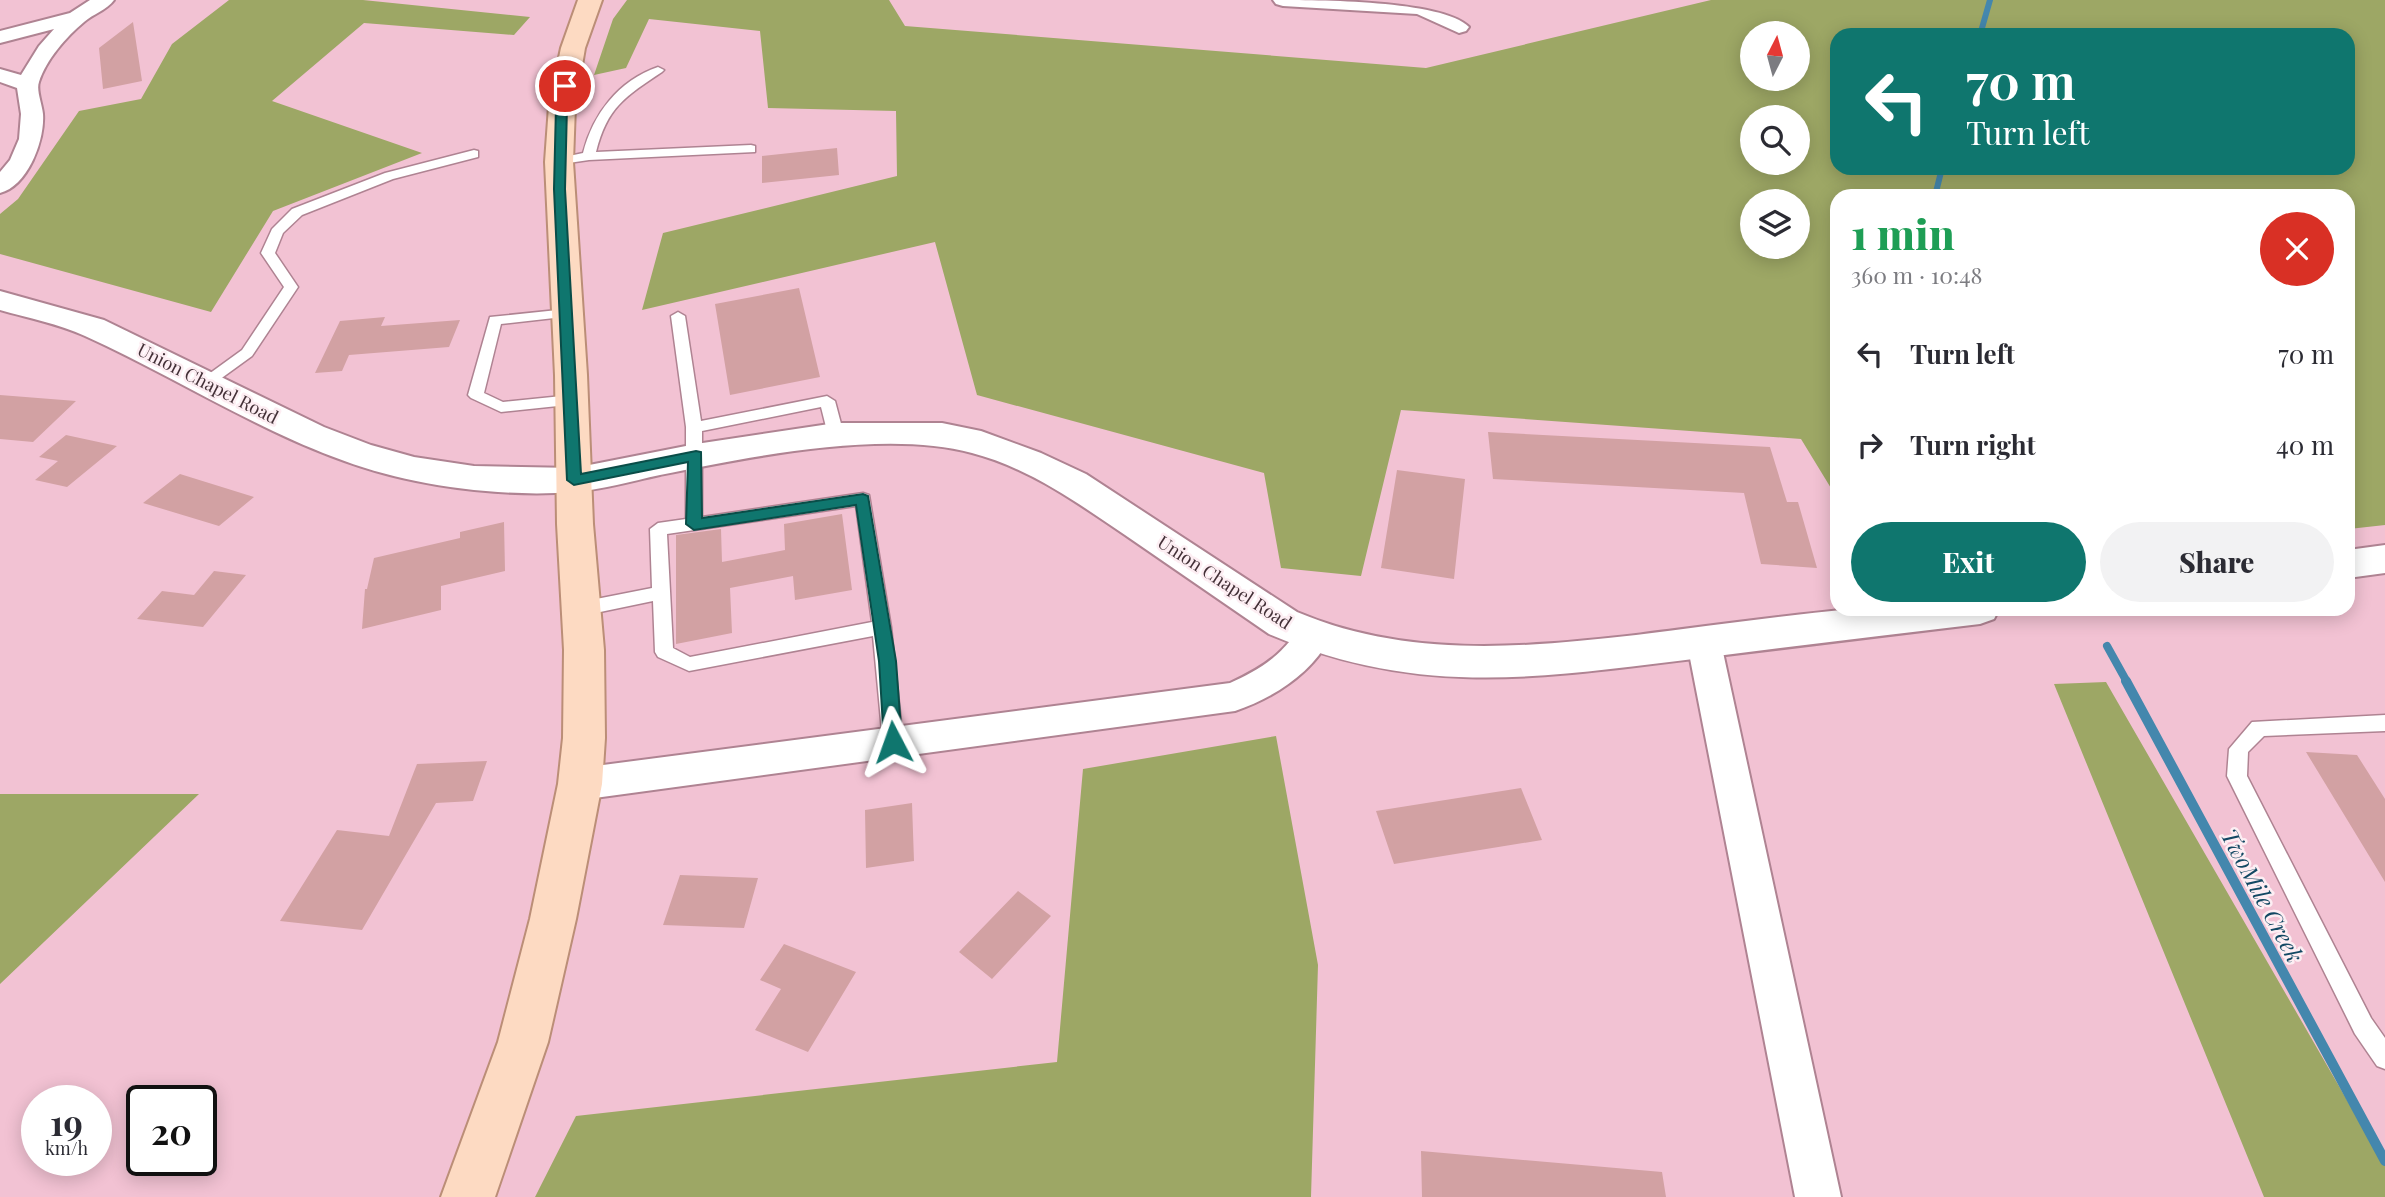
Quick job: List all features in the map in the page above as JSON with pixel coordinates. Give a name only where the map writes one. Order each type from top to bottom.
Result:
[{"type":"main road","points":[[468,1197],[523,1042],[553,919],[580,784],[584,738],[584,650],[559,162],[562,106],[573,48],[590,0]]},
{"type":"street","points":[[0,186],[20,163],[33,136],[35,124],[27,84],[46,50],[77,17],[104,0]]},
{"type":"street","points":[[1283,0],[1373,7],[1426,4],[1459,27]]},
{"type":"street","points":[[0,37],[77,17]]},
{"type":"street","points":[[0,75],[27,84]]},
{"type":"street","name":"Union Chapel Road","points":[[0,300],[93,327],[312,435],[360,454],[414,468],[474,478],[574,480],[695,441],[901,433],[942,435],[981,443],[1029,461],[1073,483],[1283,623],[1313,638],[1383,656],[1464,664],[1537,662],[1923,616]]},
{"type":"street","points":[[580,784],[1235,697],[1269,682],[1299,658],[1313,638]]},
{"type":"street","points":[[1704,643],[1818,1197]]},
{"type":"lane","points":[[589,156],[595,127],[606,108],[658,70]]},
{"type":"lane","points":[[559,162],[589,156],[751,149]]},
{"type":"lane","points":[[207,382],[247,353],[291,287],[268,253],[277,232],[297,212],[389,176],[474,154]]},
{"type":"lane","points":[[567,313],[495,320],[476,395],[501,407],[572,401]]},
{"type":"lane","points":[[678,316],[695,441],[694,524]]},
{"type":"lane","points":[[882,627],[689,664],[664,652],[658,529],[863,499],[882,627],[893,742]]},
{"type":"lane","points":[[582,609],[661,593]]},
{"type":"lane","points":[[2385,723],[2259,729],[2239,749],[2237,776],[2363,1026],[2385,1059]]},
{"type":"green space","points":[[229,0],[363,0],[530,17],[514,35],[364,23],[272,101],[422,153],[273,211],[211,312],[0,254],[0,214],[18,199],[79,111],[141,99],[172,44]]},
{"type":"green space","points":[[627,0],[889,0],[905,26],[1426,68],[1711,0],[2385,0],[2385,525],[2355,528],[2355,189],[1830,189],[1830,487],[1801,439],[1401,410],[1361,576],[1281,568],[1264,473],[977,395],[935,242],[642,310],[663,233],[897,176],[896,111],[768,108],[760,31],[649,19],[626,68],[594,75],[613,19]]},
{"type":"green space","points":[[2106,682],[2385,1166],[2385,1197],[2264,1197],[2054,684]]},
{"type":"green space","points":[[1276,736],[1318,965],[1311,1197],[535,1197],[576,1116],[1057,1062],[1083,769]]},
{"type":"green space","points":[[0,794],[199,794],[0,984]]},
{"type":"building","points":[[133,22],[142,81],[103,89],[99,48]]},
{"type":"building","points":[[837,148],[839,175],[762,183],[762,156]]},
{"type":"building","points":[[799,288],[820,377],[730,395],[715,304]]},
{"type":"building","points":[[385,317],[381,326],[460,320],[449,347],[349,355],[342,371],[315,373],[340,321]]},
{"type":"building","points":[[0,395],[76,401],[33,442],[0,439]]},
{"type":"building","points":[[1488,432],[1770,447],[1787,502],[1798,502],[1817,568],[1761,564],[1744,493],[1493,479]]},
{"type":"building","points":[[66,435],[117,446],[67,487],[35,480],[58,461],[39,457]]},
{"type":"building","points":[[1397,470],[1465,479],[1454,579],[1381,568]]},
{"type":"building","points":[[180,474],[254,497],[219,526],[143,503]]},
{"type":"building","points":[[842,514],[852,590],[795,600],[793,576],[730,588],[732,633],[676,644],[676,535],[721,529],[722,562],[785,550],[784,524]]},
{"type":"building","points":[[504,522],[505,571],[441,586],[441,610],[362,629],[365,589],[374,558],[460,538],[460,532]]},
{"type":"building","points":[[214,571],[246,575],[203,627],[137,619],[162,591],[194,595]]},
{"type":"building","points":[[2306,752],[2357,755],[2385,799],[2385,882]]},
{"type":"building","points":[[487,761],[473,801],[436,803],[362,930],[280,921],[337,830],[389,836],[417,764]]},
{"type":"building","points":[[1521,788],[1542,840],[1394,864],[1376,811]]},
{"type":"building","points":[[912,803],[914,861],[866,868],[865,810]]},
{"type":"building","points":[[680,875],[758,878],[744,928],[663,925]]},
{"type":"building","points":[[1018,891],[1051,916],[992,979],[959,952]]},
{"type":"building","points":[[784,944],[856,972],[808,1052],[755,1030],[781,989],[760,980]]},
{"type":"building","points":[[1421,1151],[1662,1172],[1666,1197],[1422,1197]]},
{"type":"waterway","points":[[1982,28],[1990,0]]},
{"type":"waterway","points":[[1937,189],[1940,175]]},
{"type":"waterway","name":"TwoMile Creek","points":[[2107,646],[2127,682]]},
{"type":"waterway","name":"TwoMile Creek","points":[[2126,681],[2385,1161]]},
{"type":"route","points":[[565,86],[559,189],[571,375],[574,480],[696,456],[694,524],[863,499],[887,661],[893,742]]}]
